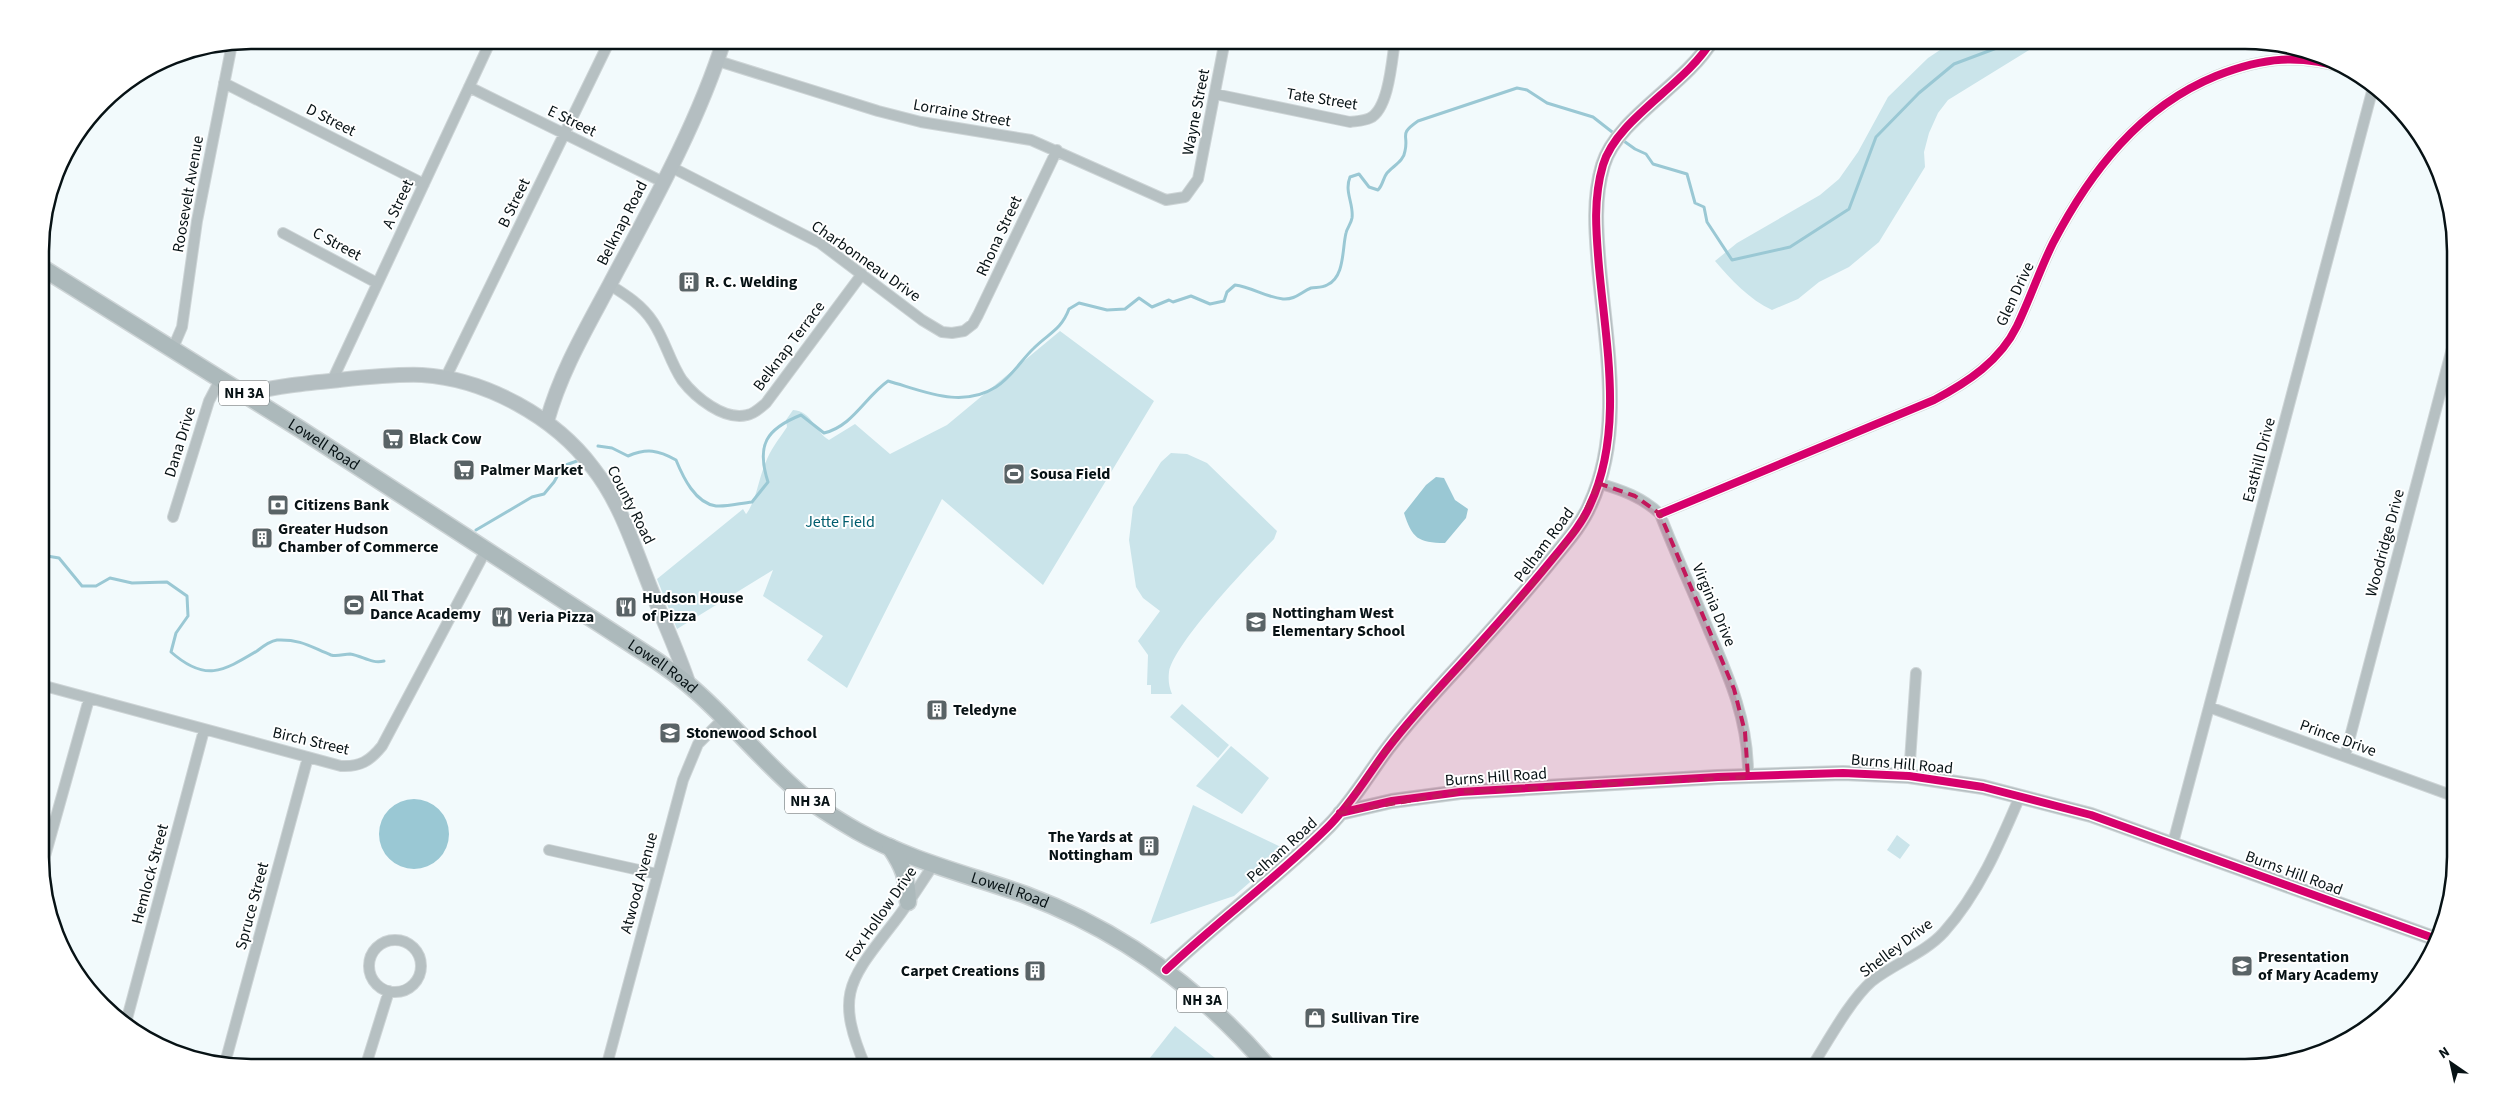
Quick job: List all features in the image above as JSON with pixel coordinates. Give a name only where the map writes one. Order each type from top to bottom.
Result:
[{"type":"main road","name":"Lowell Road","points":[[49,272],[221,378],[657,661],[689,685],[801,794],[851,827],[890,847],[1028,896],[1073,915],[1110,934],[1166,970],[1224,1019],[1262,1059]]},
{"type":"main road","points":[[890,847],[902,864],[907,878],[908,902]]},
{"type":"street","name":"A Street","points":[[332,380],[487,49]]},
{"type":"street","name":"B Street","points":[[445,379],[606,49]]},
{"type":"street","name":"Belknap Road","points":[[546,421],[561,377],[671,167],[718,61],[721,49]]},
{"type":"street","name":"Wayne Street","points":[[1192,189],[1200,170],[1223,49]]},
{"type":"street","name":"Tate Street","points":[[1215,94],[1350,122],[1372,118],[1380,108],[1385,96],[1393,49]]},
{"type":"street","name":"Pelham Road","points":[[1166,970],[1311,843],[1340,813],[1392,742],[1529,589],[1578,527],[1590,506],[1607,453],[1609,402],[1596,227],[1596,194],[1604,161],[1626,129],[1645,108],[1672,87],[1696,63],[1706,49]]},
{"type":"street","name":"Roosevelt Avenue","points":[[173,348],[182,327],[197,222],[231,50]]},
{"type":"street","name":"Glen Drive","points":[[1660,514],[1934,400],[1973,377],[2005,346],[2016,327],[2052,244],[2074,204],[2101,168],[2146,117],[2165,103],[2204,81],[2247,65],[2269,60],[2292,58],[2312,60]]},
{"type":"street","name":"Lorraine Street","points":[[718,61],[878,111],[921,122],[1031,140],[1166,200],[1176,200],[1185,197],[1192,189]]},
{"type":"street","name":"D Street","points":[[224,83],[424,184]]},
{"type":"street","name":"E Street","points":[[468,87],[662,182]]},
{"type":"street","name":"Easthill Drive","points":[[2173,843],[2371,94]]},
{"type":"street","name":"Rhona Street","points":[[964,331],[973,324],[978,315],[1056,150]]},
{"type":"street","name":"Charbonneau Drive","points":[[671,167],[820,243],[931,326],[942,332],[964,331]]},
{"type":"street","name":"C Street","points":[[283,233],[378,283]]},
{"type":"street","name":"Belknap Terrace","points":[[610,285],[625,294],[653,322],[678,372],[690,389],[716,408],[737,416],[748,415],[766,403],[862,274]]},
{"type":"street","name":"Woodridge Drive","points":[[2345,756],[2447,364]]},
{"type":"street","name":"County Road","points":[[246,394],[283,386],[398,375],[445,379],[501,397],[546,421],[580,452],[595,469],[611,497],[631,538],[689,685]]},
{"type":"street","name":"Dana Drive","points":[[173,517],[209,401],[221,378]]},
{"type":"street","name":"Virginia Drive","points":[[1598,484],[1635,496],[1648,503],[1660,514],[1736,696],[1745,732],[1748,754],[1748,777]]},
{"type":"street","name":"Birch Street","points":[[49,686],[89,699],[341,766],[353,766],[365,762],[375,755],[382,746],[486,550]]},
{"type":"street","points":[[1909,776],[1916,673]]},
{"type":"street","points":[[49,842],[89,699]]},
{"type":"street","name":"Prince Drive","points":[[2209,707],[2447,794]]},
{"type":"street","name":"Atwood Avenue","points":[[608,1059],[657,874],[691,758],[705,736],[724,718]]},
{"type":"street","name":"Hemlock Street","points":[[128,1017],[204,730]]},
{"type":"street","name":"Spruce Street","points":[[226,1058],[308,757]]},
{"type":"street","name":"Burns Hill Road","points":[[1340,813],[1392,801],[1460,792],[1718,777],[1843,773],[1909,776],[1983,787],[2091,815],[2431,937]]},
{"type":"street","name":"Shelley Drive","points":[[1816,1059],[1870,983],[1888,969],[1926,947],[1943,932],[1994,857],[2020,796]]},
{"type":"street","points":[[549,850],[657,874]]},
{"type":"street","name":"Fox Hollow Drive","points":[[863,1059],[850,1026],[850,992],[861,966],[934,864]]},
{"type":"street","points":[[392,940],[403,941],[412,946],[418,954],[421,965],[419,975],[413,984],[404,990],[389,991],[379,986],[372,978],[369,967],[371,956],[382,944],[392,940]]},
{"type":"street","points":[[368,1059],[389,991]]},
{"type":"highlighted area","points":[[1598,483],[1635,496],[1660,514],[1734,689],[1745,732],[1748,777],[1460,792],[1340,813],[1392,742],[1529,589],[1578,527]]},
{"type":"green space","points":[[2031,49],[1948,100],[1938,113],[1929,133],[1924,152],[1925,167],[1879,242],[1849,267],[1819,282],[1798,299],[1772,310],[1748,295],[1715,261],[1737,243],[1820,195],[1839,179],[1858,152],[1888,97],[1928,58],[1940,50]]},
{"type":"green space","name":"Jette Field","points":[[1060,331],[1154,401],[1043,585],[942,499],[847,688],[807,660],[823,636],[763,596],[773,570],[677,629],[657,579],[743,509],[747,513],[767,459],[787,427],[786,420],[793,410],[805,414],[829,440],[855,424],[890,454],[947,425]]},
{"type":"green space","points":[[1171,453],[1187,454],[1207,463],[1277,531],[1274,539],[1199,623],[1174,659],[1169,672],[1172,694],[1151,694],[1151,685],[1147,685],[1148,655],[1138,641],[1160,611],[1143,598],[1136,587],[1129,540],[1133,507],[1161,462]]},
{"type":"green space","points":[[1182,704],[1229,745],[1218,758],[1170,717]]},
{"type":"green space","points":[[1231,746],[1269,778],[1242,814],[1196,786]]},
{"type":"green space","points":[[1193,805],[1287,850],[1234,896],[1150,924]]},
{"type":"green space","points":[[1897,835],[1910,845],[1900,859],[1887,850]]},
{"type":"green space","points":[[1175,1026],[1215,1058],[1214,1059],[1149,1059]]},
{"type":"water","points":[[1436,477],[1444,478],[1455,500],[1468,509],[1466,518],[1445,543],[1428,542],[1417,537],[1410,528],[1404,513],[1426,485]]},
{"type":"water","points":[[421,799],[434,805],[443,814],[447,820],[449,834],[447,848],[439,859],[428,867],[407,869],[400,867],[389,859],[381,848],[379,827],[381,820],[389,809],[400,801]]},
{"type":"waterway","points":[[1621,139],[1646,154],[1653,164],[1687,174],[1695,203],[1704,207],[1707,222],[1732,260],[1790,247],[1849,209],[1876,137],[1919,93],[1954,64],[1994,49]]},
{"type":"waterway","points":[[598,446],[612,448],[628,456],[647,451],[658,452],[676,460],[682,474],[696,495],[709,504],[720,506],[752,502],[768,482],[763,458],[764,448],[767,440],[779,426],[801,415],[824,433],[834,429],[851,418],[888,381],[942,396],[969,397],[983,393],[996,387],[1007,378],[1029,353],[1058,327],[1069,309],[1079,303],[1107,310],[1125,309],[1139,298],[1152,307],[1169,300],[1173,302],[1191,296],[1210,304],[1224,301],[1227,292],[1235,285],[1276,298],[1287,299],[1311,288],[1327,285],[1333,281],[1340,269],[1346,233],[1352,218],[1348,188],[1350,177],[1359,174],[1369,187],[1378,190],[1387,173],[1403,158],[1406,132],[1418,121],[1517,88],[1527,90],[1547,103],[1593,117],[1616,135]]},
{"type":"waterway","points":[[476,530],[532,497],[544,494],[554,482],[563,466],[577,461]]},
{"type":"waterway","points":[[49,556],[59,558],[82,586],[96,586],[110,578],[132,583],[167,582],[187,596],[188,616],[176,633],[171,652],[194,667],[214,671],[234,664],[277,640],[299,642],[333,656],[350,654],[371,661],[384,661]]},
{"type":"cycle path","points":[[1166,970],[1310,845],[1329,826],[1353,798],[1405,727],[1520,598],[1569,539],[1583,519],[1600,477],[1607,448],[1610,418],[1608,357],[1596,228],[1598,190],[1603,165],[1611,148],[1622,132],[1686,72],[1705,49]]},
{"type":"cycle path","points":[[1660,514],[1934,400],[1971,378],[2002,350],[2010,338],[2022,316],[2053,243],[2083,191],[2120,144],[2141,124],[2164,105],[2189,89],[2216,76],[2266,61],[2316,62]]},
{"type":"cycle path","points":[[1340,813],[1392,801],[1460,792],[1718,777],[1843,773],[1909,776],[1983,787],[2091,815],[2431,937]]},
{"type":"place","name":"R. C. Welding","points":[[689,282]]},
{"type":"place","name":"Black Cow","points":[[393,439]]},
{"type":"place","name":"Palmer Market","points":[[464,470]]},
{"type":"place","name":"Sousa Field","points":[[1014,474]]},
{"type":"place","name":"Citizens Bank","points":[[278,505]]},
{"type":"place","name":"Greater Hudson Chamber of Commerce","points":[[262,538]]},
{"type":"place","name":"All That Dance Academy","points":[[354,605]]},
{"type":"place","name":"Hudson House of Pizza","points":[[626,607]]},
{"type":"place","name":"Veria Pizza","points":[[502,617]]},
{"type":"place","name":"Nottingham West Elementary School","points":[[1256,622]]},
{"type":"place","name":"Teledyne","points":[[937,710]]},
{"type":"place","name":"Stonewood School","points":[[670,733]]},
{"type":"place","name":"The Yards at Nottingham","points":[[1149,846]]},
{"type":"place","name":"Presentation of Mary Academy","points":[[2242,966]]},
{"type":"place","name":"Carpet Creations","points":[[1035,971]]},
{"type":"place","name":"Sullivan Tire","points":[[1315,1018]]}]
